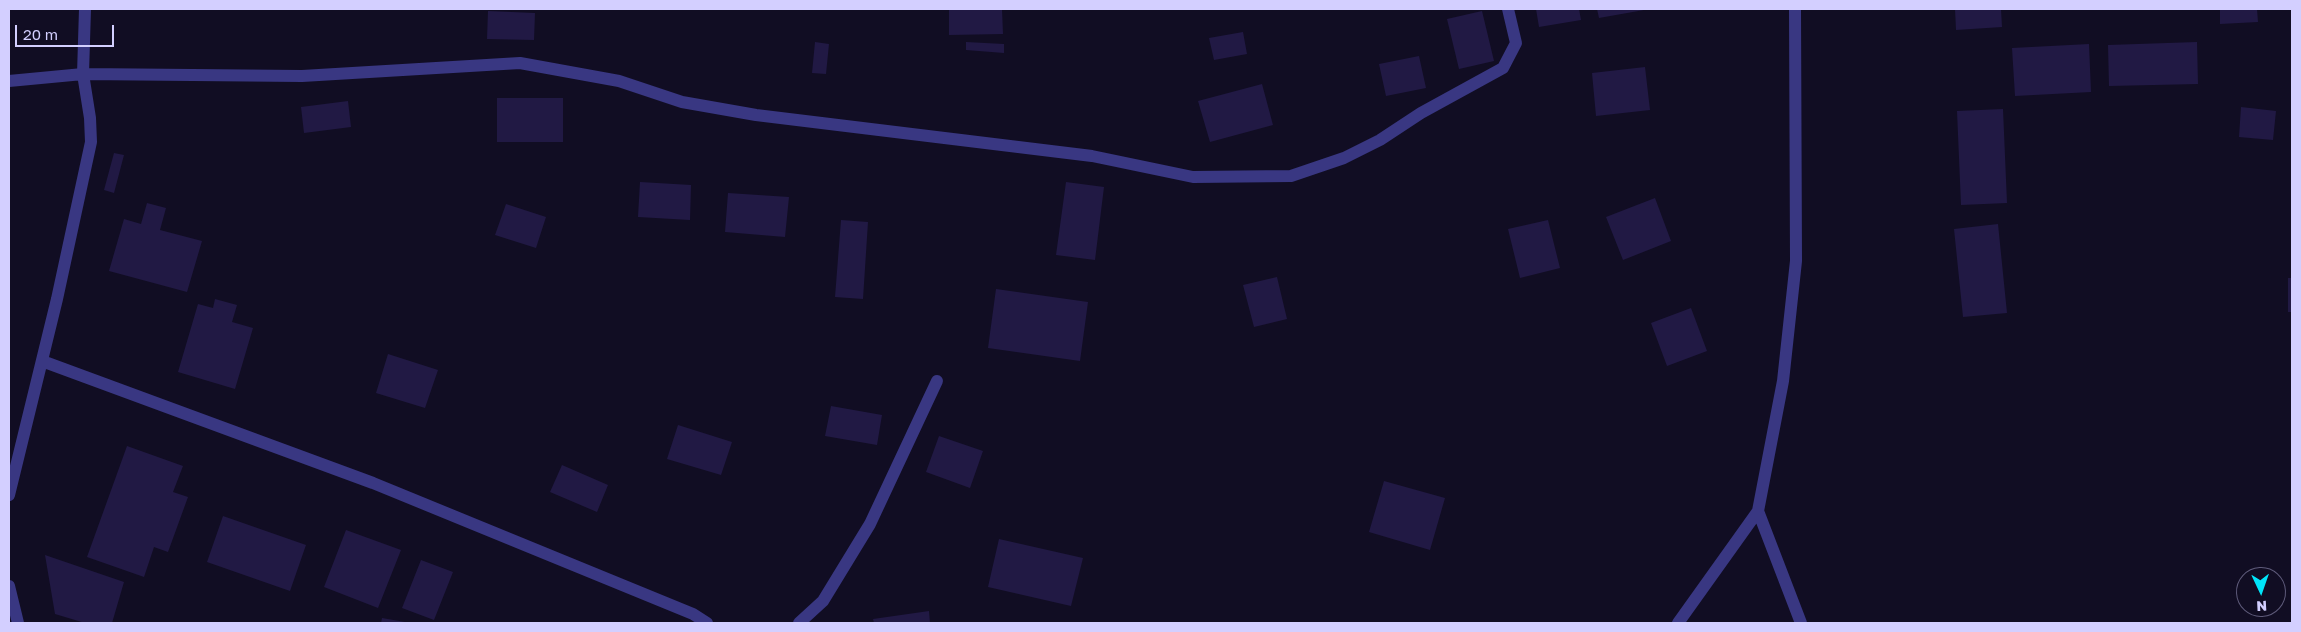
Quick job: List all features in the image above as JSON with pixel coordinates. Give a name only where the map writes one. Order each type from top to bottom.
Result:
[{"type":"street","points":[[9,495],[57,299],[91,142],[90,118],[83,74],[85,9]]},
{"type":"street","points":[[9,81],[83,74],[302,76],[520,63],[619,81],[682,102],[756,114],[1092,156],[1193,177],[1291,176],[1344,158],[1380,140],[1421,112],[1503,68],[1516,43],[1508,9]]},
{"type":"street","points":[[1678,623],[1758,511],[1783,381],[1796,261],[1795,9]]},
{"type":"street","points":[[42,361],[373,483],[693,614],[707,623]]},
{"type":"street","points":[[799,623],[823,601],[870,524],[937,381]]},
{"type":"street","points":[[1758,511],[1801,623]]},
{"type":"street","points":[[9,586],[18,623]]},
{"type":"building","points":[[949,9],[1002,9],[1003,34],[949,35]]},
{"type":"building","points":[[1536,9],[1579,9],[1581,20],[1539,27]]},
{"type":"building","points":[[1597,9],[1644,9],[1644,10],[1599,18]]},
{"type":"building","points":[[1955,9],[2001,9],[2002,27],[1956,30]]},
{"type":"building","points":[[2220,9],[2257,9],[2258,22],[2220,24]]},
{"type":"building","points":[[488,11],[535,13],[534,40],[487,39]]},
{"type":"building","points":[[1482,11],[1494,61],[1459,69],[1447,19]]},
{"type":"building","points":[[1243,32],[1247,54],[1214,60],[1209,38]]},
{"type":"building","points":[[815,42],[829,44],[826,74],[812,73]]},
{"type":"building","points":[[966,42],[1004,44],[1004,53],[966,50]]},
{"type":"building","points":[[2197,42],[2198,84],[2109,86],[2108,45]]},
{"type":"building","points":[[2089,44],[2091,92],[2015,96],[2012,48]]},
{"type":"building","points":[[1419,56],[1426,88],[1386,96],[1379,64]]},
{"type":"building","points":[[1645,67],[1650,110],[1596,116],[1592,73]]},
{"type":"building","points":[[1262,84],[1273,125],[1210,142],[1198,101]]},
{"type":"building","points":[[497,98],[563,98],[563,142],[497,142]]},
{"type":"building","points":[[348,101],[351,127],[304,133],[301,107]]},
{"type":"building","points":[[2241,107],[2276,111],[2273,140],[2239,137]]},
{"type":"building","points":[[2003,109],[2007,203],[1961,205],[1957,111]]},
{"type":"building","points":[[114,153],[124,155],[114,193],[104,190]]},
{"type":"building","points":[[640,182],[691,185],[690,220],[638,217]]},
{"type":"building","points":[[1066,182],[1104,187],[1095,260],[1056,255]]},
{"type":"building","points":[[728,193],[789,197],[785,237],[725,232]]},
{"type":"building","points":[[1655,198],[1671,241],[1623,260],[1606,217]]},
{"type":"building","points":[[147,203],[166,208],[160,230],[202,241],[187,292],[109,271],[124,219],[141,224]]},
{"type":"building","points":[[506,204],[546,217],[536,248],[495,235]]},
{"type":"building","points":[[841,220],[868,222],[863,299],[835,297]]},
{"type":"building","points":[[1548,220],[1560,268],[1520,278],[1508,229]]},
{"type":"building","points":[[1998,224],[2007,313],[1963,317],[1954,229]]},
{"type":"building","points":[[1277,277],[1287,319],[1254,327],[1243,285]]},
{"type":"building","points":[[2288,278],[2292,278],[2292,312],[2288,312]]},
{"type":"building","points":[[996,289],[1088,302],[1080,361],[988,348]]},
{"type":"building","points":[[215,299],[237,305],[232,322],[253,328],[235,389],[178,372],[198,304],[213,308]]},
{"type":"building","points":[[1691,308],[1707,351],[1667,366],[1651,323]]},
{"type":"building","points":[[388,354],[438,370],[425,408],[376,393]]},
{"type":"building","points":[[831,406],[882,415],[877,445],[825,436]]},
{"type":"building","points":[[678,425],[732,442],[721,475],[667,459]]},
{"type":"building","points":[[939,436],[983,451],[970,488],[926,472]]},
{"type":"building","points":[[127,446],[183,466],[173,492],[188,497],[168,552],[154,547],[144,577],[87,557]]},
{"type":"building","points":[[562,465],[608,485],[597,512],[550,492]]},
{"type":"building","points":[[1384,481],[1445,498],[1430,550],[1369,532]]},
{"type":"building","points":[[223,516],[306,545],[290,591],[207,562]]},
{"type":"building","points":[[346,530],[401,550],[378,608],[324,587]]},
{"type":"building","points":[[999,539],[1083,558],[1071,606],[988,587]]},
{"type":"building","points":[[45,555],[124,582],[112,623],[85,623],[55,614]]},
{"type":"building","points":[[421,560],[453,572],[434,620],[402,608]]},
{"type":"building","points":[[929,611],[930,623],[874,623],[873,619]]},
{"type":"building","points":[[382,618],[405,622],[405,623],[381,623]]}]
